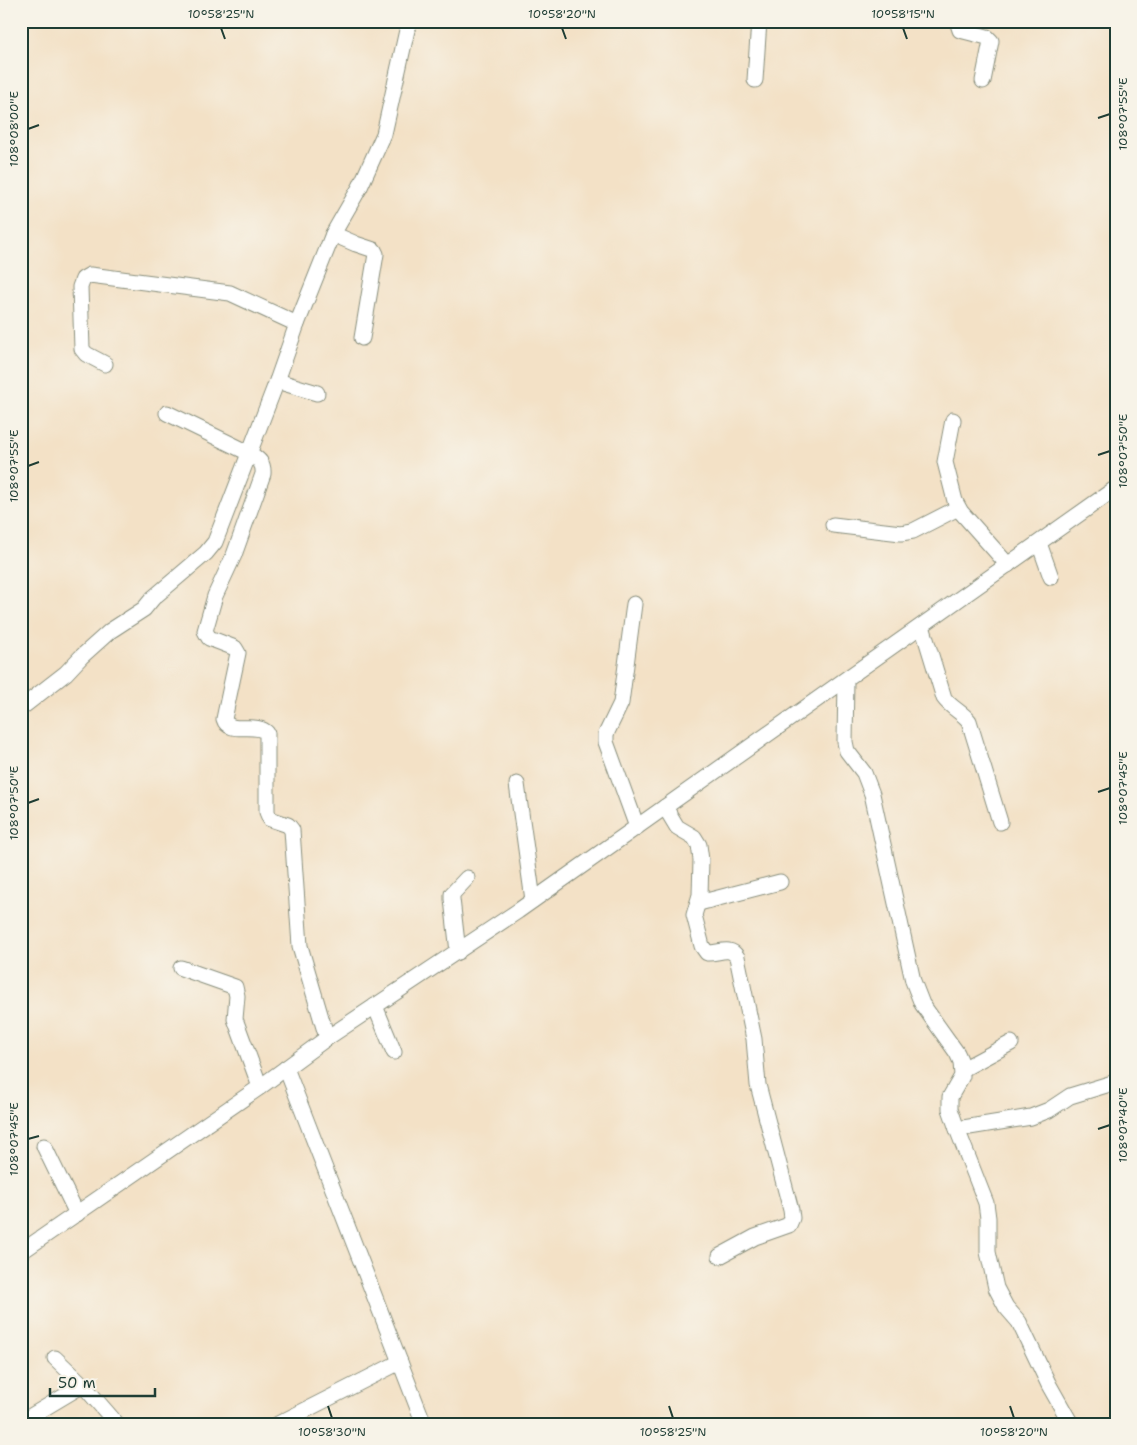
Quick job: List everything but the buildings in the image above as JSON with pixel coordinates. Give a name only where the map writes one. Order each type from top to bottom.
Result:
[{"type":"street","points":[[21,708],[66,673],[110,631],[144,609],[153,598],[206,553],[214,542],[254,457],[282,382],[297,324],[334,234],[360,187],[384,134],[409,21]]},
{"type":"street","points":[[755,80],[759,21]]},
{"type":"street","points":[[957,21],[960,30],[987,37],[991,41],[983,81]]},
{"type":"street","points":[[334,234],[374,250],[376,254],[362,338]]},
{"type":"street","points":[[106,364],[86,354],[82,349],[80,287],[84,279],[90,275],[230,293],[297,324]]},
{"type":"street","points":[[282,382],[317,393]]},
{"type":"street","points":[[167,413],[254,457],[264,468],[234,555],[215,596],[205,631],[209,638],[235,648],[238,653],[224,719],[225,723],[230,727],[261,728],[266,733],[267,812],[270,819],[288,825],[292,830],[300,946],[327,1038]]},
{"type":"street","points":[[954,420],[945,462],[958,508],[1008,565]]},
{"type":"street","points":[[21,1252],[260,1087],[327,1038],[533,900],[1116,488]]},
{"type":"street","points":[[833,525],[901,533],[913,531],[958,508]]},
{"type":"street","points":[[1039,543],[1051,577]]},
{"type":"street","points":[[634,604],[621,703],[606,734],[606,742],[637,827]]},
{"type":"street","points":[[922,626],[944,698],[969,722],[1000,822]]},
{"type":"street","points":[[846,680],[845,742],[847,751],[864,773],[872,794],[913,982],[922,1004],[957,1053],[963,1069],[962,1076],[949,1102],[957,1130],[986,1203],[988,1252],[996,1288],[1006,1307],[1019,1322],[1071,1424]]},
{"type":"street","points":[[517,784],[533,900]]},
{"type":"street","points":[[666,807],[677,826],[694,837],[699,845],[701,860],[700,895],[694,920],[704,950],[710,954],[729,950],[737,957],[754,1039],[758,1085],[792,1218],[789,1225],[755,1237],[720,1256]]},
{"type":"street","points":[[458,952],[452,894],[467,878]]},
{"type":"street","points":[[698,903],[780,882]]},
{"type":"street","points":[[180,968],[235,987],[237,996],[235,1019],[260,1087]]},
{"type":"street","points":[[375,1006],[394,1052]]},
{"type":"street","points":[[963,1069],[1011,1043]]},
{"type":"street","points":[[286,1068],[424,1424]]},
{"type":"street","points":[[957,1130],[1031,1117],[1049,1110],[1070,1096],[1116,1082]]},
{"type":"street","points":[[44,1146],[77,1214]]},
{"type":"street","points":[[55,1358],[83,1385],[117,1424]]},
{"type":"street","points":[[278,1424],[400,1362]]},
{"type":"street","points":[[21,1422],[83,1385]]}]
